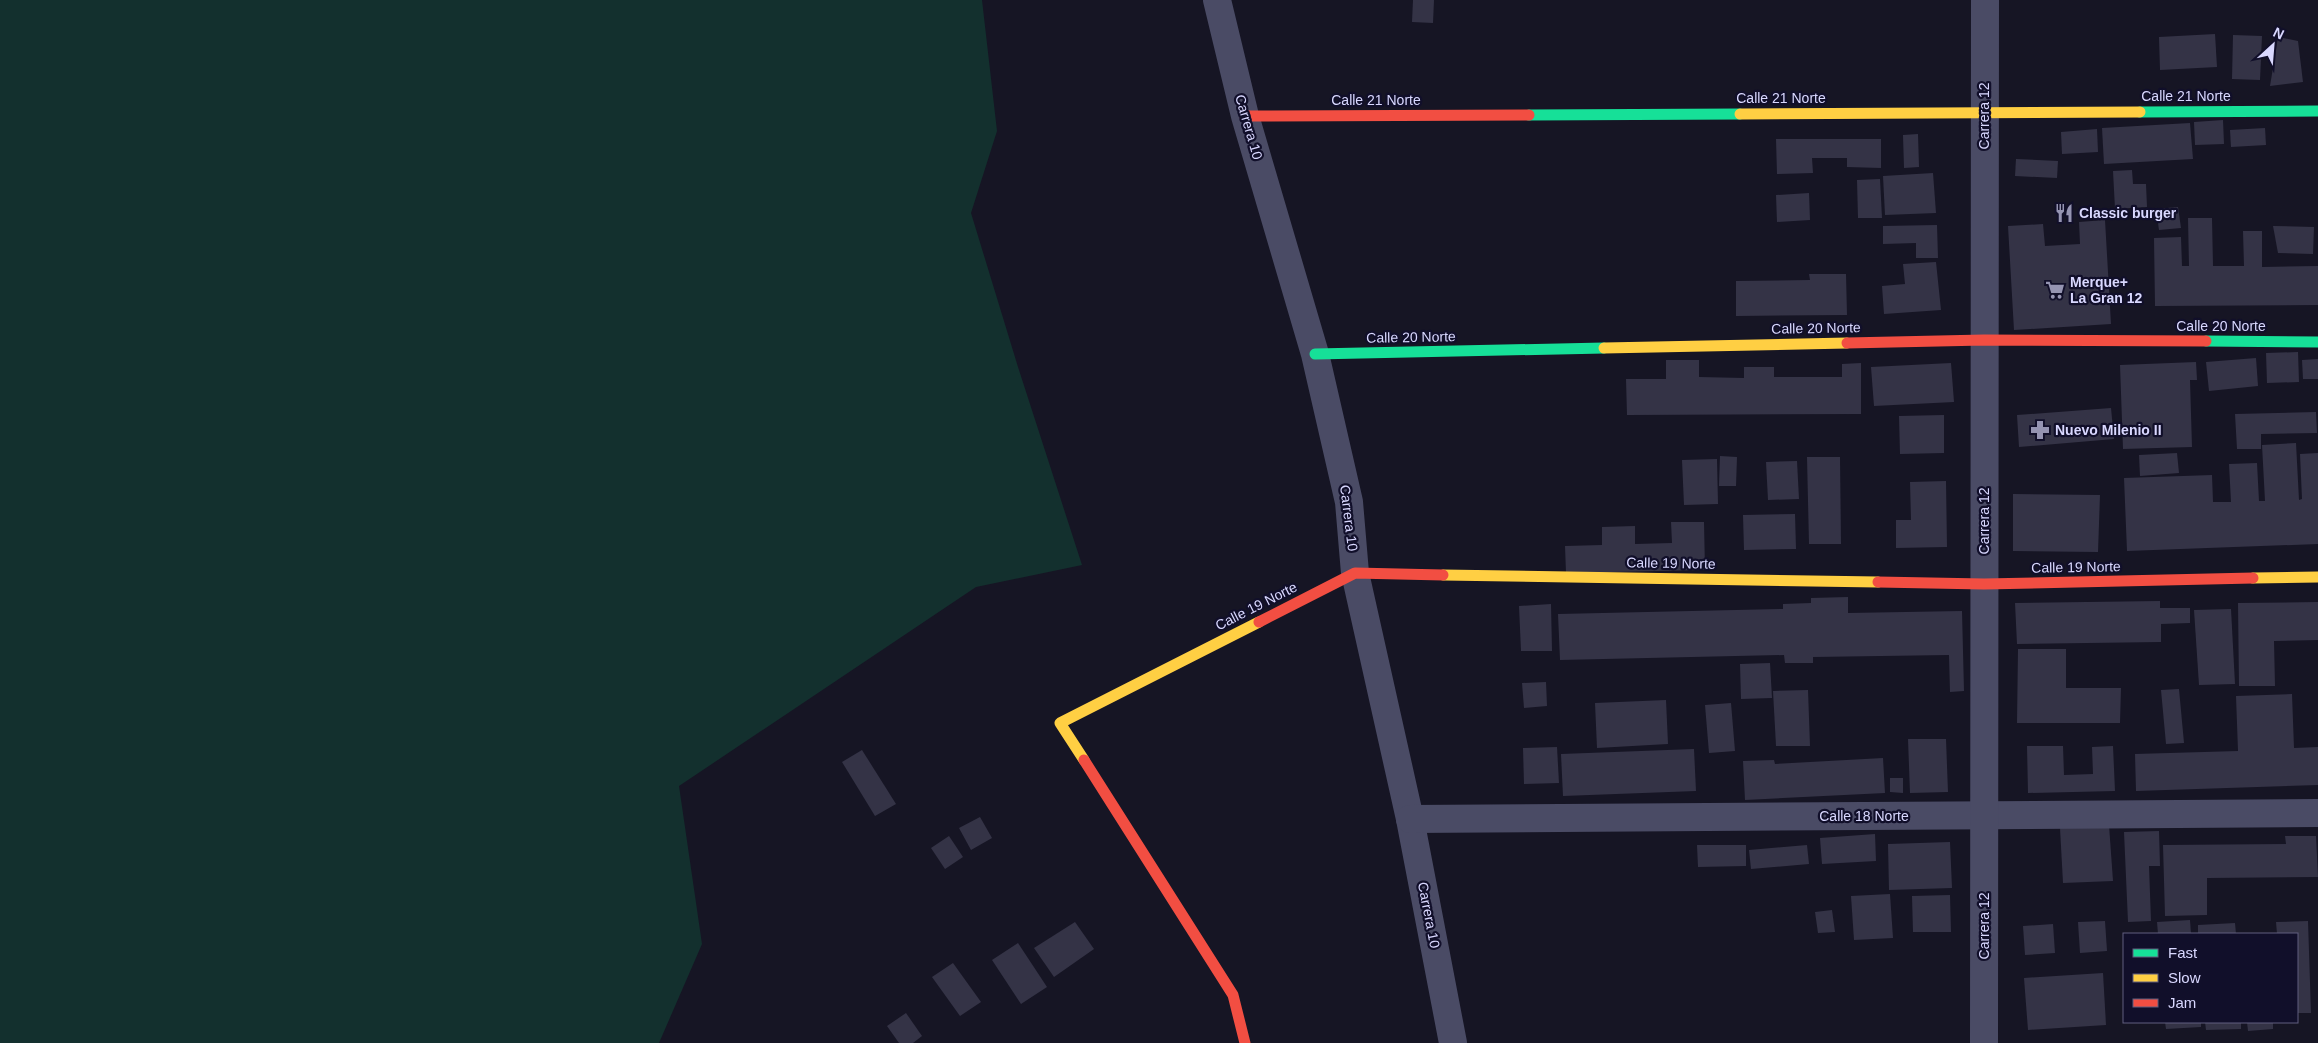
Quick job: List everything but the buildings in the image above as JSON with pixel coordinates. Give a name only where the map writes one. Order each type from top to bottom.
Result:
[{"type":"street","name":"Carrera 10","points":[[1217,0],[1245,116],[1315,354],[1349,502],[1355,573],[1410,819],[1454,1043]]},
{"type":"street","name":"Carrera 12","points":[[1984,1043],[1985,0]]},
{"type":"street","name":"Calle 21 Norte","points":[[1245,116],[2318,111]]},
{"type":"street","name":"Calle 20 Norte","points":[[1315,354],[1984,340],[2318,342]]},
{"type":"street","name":"Calle 19 Norte","points":[[1245,1043],[1233,995],[1060,723],[1355,573],[1984,584],[2318,577]]},
{"type":"street","name":"Calle 18 Norte","points":[[1410,819],[2318,812]]},
{"type":"green space","points":[[0,0],[982,0],[997,131],[971,213],[1082,565],[976,587],[679,786],[702,944],[659,1043],[0,1043]]},
{"type":"traffic: fast","points":[[2140,112],[2318,111]]},
{"type":"traffic: fast","points":[[1529,115],[1740,114]]},
{"type":"traffic: fast","points":[[2206,341],[2318,342]]},
{"type":"traffic: fast","points":[[1315,354],[1604,348]]},
{"type":"traffic: slow","points":[[1740,114],[2140,112]]},
{"type":"traffic: slow","points":[[1604,348],[1847,343]]},
{"type":"traffic: slow","points":[[1443,575],[1878,582]]},
{"type":"traffic: slow","points":[[2253,578],[2318,577]]},
{"type":"traffic: slow","points":[[1084,760],[1060,723],[1259,622]]},
{"type":"traffic: jam","points":[[1245,116],[1529,115]]},
{"type":"traffic: jam","points":[[1847,343],[1984,340],[2206,341]]},
{"type":"traffic: jam","points":[[1259,622],[1355,573],[1443,575]]},
{"type":"traffic: jam","points":[[1878,582],[1984,584],[2253,578]]},
{"type":"traffic: jam","points":[[1084,760],[1233,995],[1245,1043]]},
{"type":"place","name":"Classic burger","points":[[2064,213]]},
{"type":"place","name":"Merque+ La Gran 12","points":[[2055,290]]},
{"type":"place","name":"Nuevo Milenio II","points":[[2040,430]]}]
